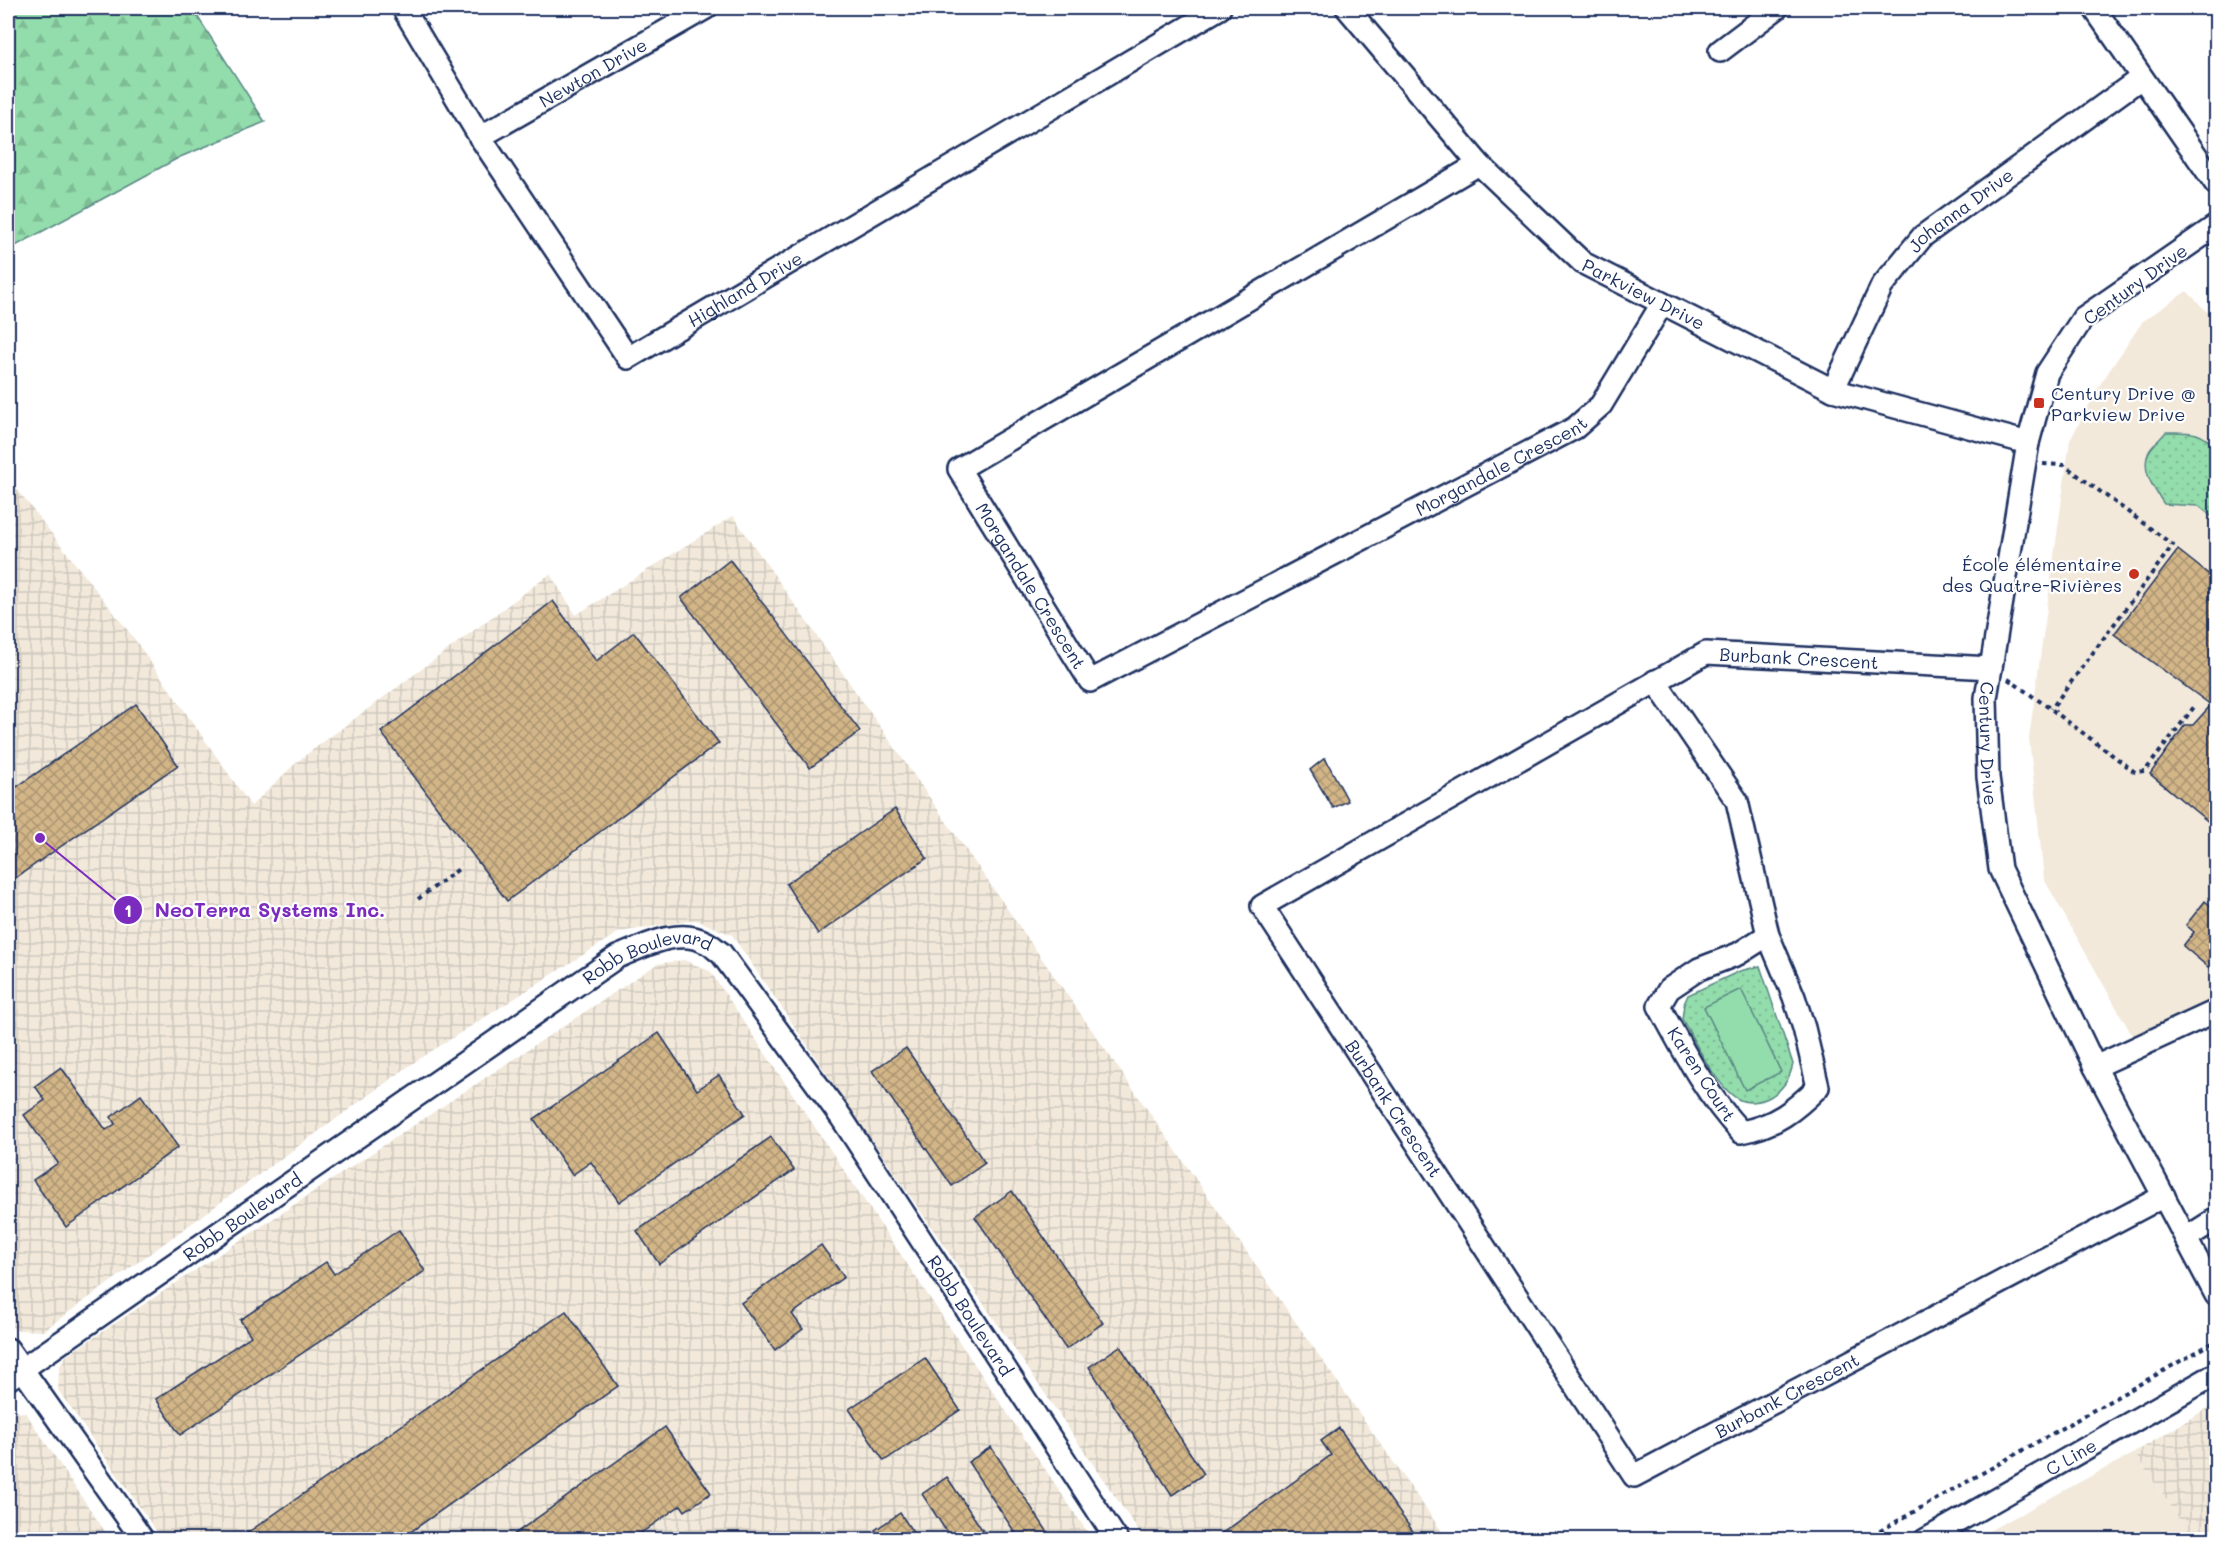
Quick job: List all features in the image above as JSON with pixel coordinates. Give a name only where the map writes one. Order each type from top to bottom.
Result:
[{"type":"street","name":"Highland Drive","points":[[402,8],[480,137],[628,358],[1220,8]]},
{"type":"street","name":"Newton Drive","points":[[480,137],[706,8]]},
{"type":"street","name":"Parkview Drive","points":[[1347,8],[1479,164],[1583,263],[1833,390],[2026,453]]},
{"type":"street","points":[[1720,51],[1777,8]]},
{"type":"street","points":[[2094,8],[2217,184]]},
{"type":"street","name":"Johanna Drive","points":[[1833,390],[1882,286],[1923,236],[2141,78]]},
{"type":"street","name":"Morgandale Crescent","points":[[1479,164],[959,469],[1090,681],[1575,428],[1601,405],[1662,304]]},
{"type":"street","name":"Century Drive","points":[[2217,226],[2083,318],[2047,373],[2026,453],[1986,698],[1988,777],[2000,869],[2095,1067],[2217,1295]]},
{"type":"street","name":"Burbank Crescent","points":[[1991,668],[1706,653],[1262,906],[1634,1476],[2164,1196]]},
{"type":"street","name":"Karen Court","points":[[1655,681],[1737,801],[1768,935],[1794,997],[1818,1087],[1795,1110],[1761,1128],[1741,1132],[1724,1113],[1695,1070],[1659,1006],[1670,989],[1699,969],[1738,954],[1768,935]]},
{"type":"street","name":"Robb Boulevard","points":[[14,1374],[617,957],[663,939],[686,937],[704,941],[721,953],[841,1118],[1117,1539]]},
{"type":"street","points":[[2095,1067],[2217,1011]]},
{"type":"street","points":[[2186,1238],[2217,1220]]},
{"type":"street","points":[[8,1349],[14,1374],[142,1539]]},
{"type":"street","name":"C Line","points":[[1925,1539],[2217,1374]]},
{"type":"path","points":[[2026,453],[2064,465],[2173,544],[2051,709]]},
{"type":"path","points":[[1991,668],[2051,709],[2135,772],[2145,771],[2194,707]]},
{"type":"path","points":[[418,899],[459,868]]},
{"type":"path","points":[[1864,1539],[2217,1341]]},
{"type":"shaded area","name":"École élémentaire des Quatre-Rivières","points":[[2187,291],[2216,321],[2216,997],[2133,1037],[2044,879],[2029,738],[2070,440],[2101,383],[2143,321]]},
{"type":"shaded area","points":[[8,478],[133,637],[251,806],[299,760],[550,574],[576,615],[733,516],[1447,1539],[1144,1539],[732,935],[696,920],[619,932],[416,1061],[43,1331],[16,1330],[8,1324]]},
{"type":"shaded area","points":[[684,960],[710,971],[1092,1539],[162,1539],[58,1390],[59,1368],[66,1356],[657,964]]},
{"type":"shaded area","points":[[2216,1403],[2216,1539],[2193,1539],[2134,1453]]},
{"type":"shaded area","points":[[25,1412],[110,1539],[8,1539],[8,1413]]},
{"type":"shaded area","points":[[2134,1453],[2193,1539],[1974,1539]]},
{"type":"green space","points":[[8,8],[192,8],[265,122],[180,157],[8,250]]},
{"type":"green space","points":[[2166,432],[2188,432],[2200,435],[2216,449],[2216,520],[2199,506],[2164,504],[2152,485],[2147,471],[2147,457],[2150,450]]},
{"type":"green space","points":[[1760,966],[1793,1064],[1783,1087],[1766,1099],[1750,1102],[1738,1099],[1722,1085],[1682,1019],[1688,995],[1740,971]]},
{"type":"green space","points":[[1741,989],[1781,1072],[1745,1090],[1704,1007]]},
{"type":"building","points":[[2178,550],[2216,580],[2216,828],[2150,774],[2185,725],[2193,725],[2211,705],[2114,634]]},
{"type":"building","points":[[730,560],[860,731],[810,768],[681,598]]},
{"type":"building","points":[[553,601],[596,661],[634,632],[719,743],[507,901],[381,732]]},
{"type":"building","points":[[136,704],[178,765],[8,883],[8,793]]},
{"type":"building","points":[[1325,758],[1348,801],[1333,808],[1310,770]]},
{"type":"building","points":[[895,809],[927,858],[818,934],[786,884]]},
{"type":"building","points":[[2205,901],[2215,910],[2216,907],[2216,966],[2213,971],[2183,946],[2194,932],[2186,925]]},
{"type":"building","points":[[659,1033],[697,1090],[719,1075],[745,1114],[619,1202],[591,1162],[572,1175],[534,1119]]},
{"type":"building","points":[[906,1048],[985,1163],[952,1186],[872,1071]]},
{"type":"building","points":[[61,1067],[106,1130],[115,1124],[111,1117],[141,1095],[178,1147],[66,1227],[33,1180],[58,1163],[24,1115],[45,1100],[35,1086]]},
{"type":"building","points":[[771,1137],[794,1170],[659,1264],[637,1231]]},
{"type":"building","points":[[1012,1191],[1103,1323],[1066,1349],[975,1217]]},
{"type":"building","points":[[399,1230],[425,1271],[180,1435],[156,1399],[251,1336],[240,1320],[326,1262],[334,1274]]},
{"type":"building","points":[[821,1245],[844,1277],[792,1314],[803,1329],[775,1350],[741,1303]]},
{"type":"building","points":[[566,1311],[618,1386],[399,1540],[237,1540]]},
{"type":"building","points":[[1120,1346],[1204,1474],[1172,1495],[1089,1367]]},
{"type":"building","points":[[925,1358],[960,1410],[884,1461],[849,1409]]},
{"type":"building","points":[[665,1427],[711,1493],[685,1511],[681,1505],[631,1540],[506,1540]]},
{"type":"building","points":[[1339,1428],[1417,1537],[1414,1540],[1225,1540],[1221,1534],[1331,1455],[1321,1441]]},
{"type":"building","points":[[991,1447],[1053,1540],[1020,1540],[968,1462]]},
{"type":"building","points":[[947,1477],[989,1540],[952,1540],[922,1494]]},
{"type":"building","points":[[900,1513],[918,1540],[882,1540],[875,1530]]},
{"type":"place","name":"Century Drive @ Parkview Drive","points":[[2039,403]]},
{"type":"place","name":"École élémentaire des Quatre-Rivières","points":[[2134,574]]},
{"type":"place","name":"NeoTerra Systems Inc.","points":[[40,838]]}]
